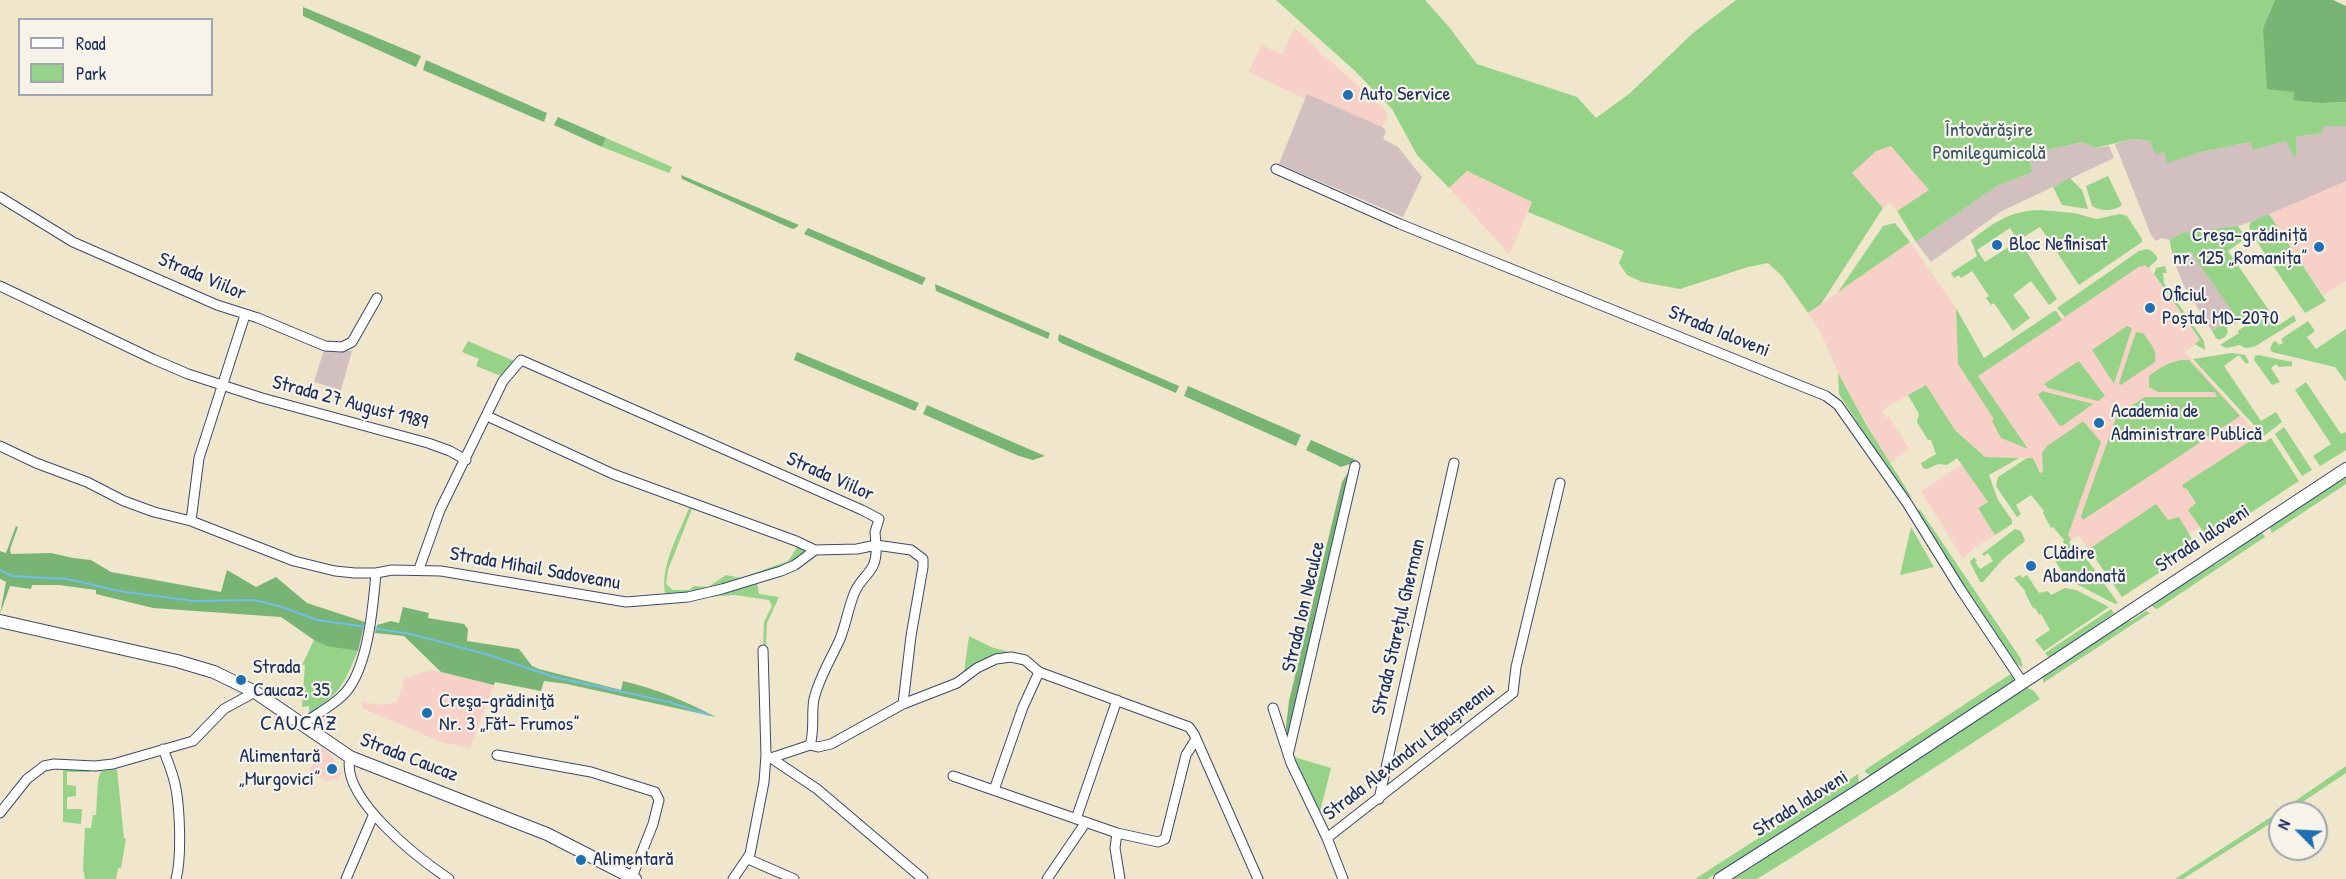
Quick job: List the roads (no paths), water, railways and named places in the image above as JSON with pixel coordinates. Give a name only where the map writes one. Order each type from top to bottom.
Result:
[{"type":"street","name":"Strada Ialoveni","points":[[1276,169],[1400,224],[1826,396],[1838,405],[1907,503],[2023,683]]},
{"type":"street","name":"Strada Viilor","points":[[0,197],[73,242],[217,305],[258,318],[315,343],[342,347],[352,342],[377,298]]},
{"type":"street","name":"Strada 27 August 1989","points":[[0,286],[153,359],[222,386],[428,443],[466,460]]},
{"type":"street","points":[[191,521],[199,458],[245,315]]},
{"type":"street","name":"Strada Viilor","points":[[466,460],[503,381],[521,360],[862,510],[879,519],[875,532],[876,545]]},
{"type":"street","points":[[487,416],[613,474],[815,550],[857,549],[876,545],[911,550],[923,559],[923,567],[911,636],[903,705]]},
{"type":"street","name":"Strada Mihail Sadoveanu","points":[[0,446],[36,463],[87,482],[124,501],[154,512],[191,521],[308,565],[335,571],[376,573],[419,569],[626,602],[688,597],[722,589],[781,571],[795,565],[815,550]]},
{"type":"street","name":"Strada Mihail Sadoveanu","points":[[419,569],[440,510],[466,460]]},
{"type":"street","name":"Strada Starețul Gherman","points":[[1379,799],[1454,463]]},
{"type":"street","name":"Strada Ion Neculce","points":[[1288,755],[1354,466]]},
{"type":"street","name":"Strada Ialoveni","points":[[1720,879],[2023,683],[2346,468]]},
{"type":"street","name":"Strada Alexandru Lăpușneanu","points":[[1327,838],[1513,693],[1516,667],[1560,483]]},
{"type":"street","points":[[810,745],[813,738],[812,708],[818,686],[841,636],[854,594],[872,570],[876,545]]},
{"type":"street","points":[[303,724],[341,697],[359,666],[368,633],[376,573]]},
{"type":"street","name":"Strada Caucaz","points":[[0,621],[214,672],[255,693],[350,757],[547,834],[634,878]]},
{"type":"street","points":[[733,879],[747,859],[752,845],[769,756],[763,650]]},
{"type":"street","points":[[769,756],[810,745],[818,747],[831,744],[903,705],[957,682],[988,662],[1004,657],[1025,660],[1039,672],[1189,727],[1258,879]]},
{"type":"street","points":[[994,790],[1023,707],[1039,672]]},
{"type":"street","points":[[0,813],[23,782],[44,766],[113,764],[193,741],[224,708],[255,693]]},
{"type":"street","points":[[1076,819],[1117,699]]},
{"type":"street","points":[[1273,708],[1288,755],[1327,838],[1343,879]]},
{"type":"street","points":[[953,776],[1117,833],[1158,842],[1165,839],[1186,755],[1196,739]]},
{"type":"street","points":[[163,748],[177,796],[176,879]]},
{"type":"street","points":[[497,754],[591,772],[655,792],[659,800],[634,878]]},
{"type":"street","points":[[769,756],[817,789],[923,879]]},
{"type":"street","points":[[350,757],[348,772],[350,779],[373,816],[448,879]]},
{"type":"street","points":[[346,879],[373,816]]},
{"type":"street","points":[[1047,879],[1086,822]]},
{"type":"street","points":[[1117,833],[1115,848],[1120,879]]},
{"type":"street","points":[[747,859],[794,879]]},
{"type":"waterway","points":[[0,570],[12,576],[67,579],[119,591],[193,601],[254,600],[279,606],[317,620],[367,627]]},
{"type":"waterway","points":[[372,628],[411,634],[489,655],[554,677],[669,702],[709,715]]},
{"type":"place","name":"Auto Service","points":[[1348,95]]},
{"type":"place","name":"Bloc Nefinisat","points":[[1997,245]]},
{"type":"place","name":"Creșa-grădiniță nr. 125 „Romanița”","points":[[2319,247]]},
{"type":"place","name":"Oficiul Poștal MD-2070","points":[[2150,308]]},
{"type":"place","name":"Academia de Administrare Publică","points":[[2099,423]]},
{"type":"place","name":"Clădire Abandonată","points":[[2031,566]]},
{"type":"place","name":"Strada Caucaz, 35","points":[[241,680]]},
{"type":"place","name":"Creşa-grădiniţă Nr. 3 „Făt- Frumos”","points":[[427,713]]},
{"type":"place","name":"Alimentară „Murgovici”","points":[[332,769]]},
{"type":"place","name":"Alimentară","points":[[581,860]]},
{"type":"district","name":"CAUCAZ","points":[[299,724]]},
{"type":"park label","name":"Întovărășire Pomilegumicolă","points":[[1989,142]]}]
